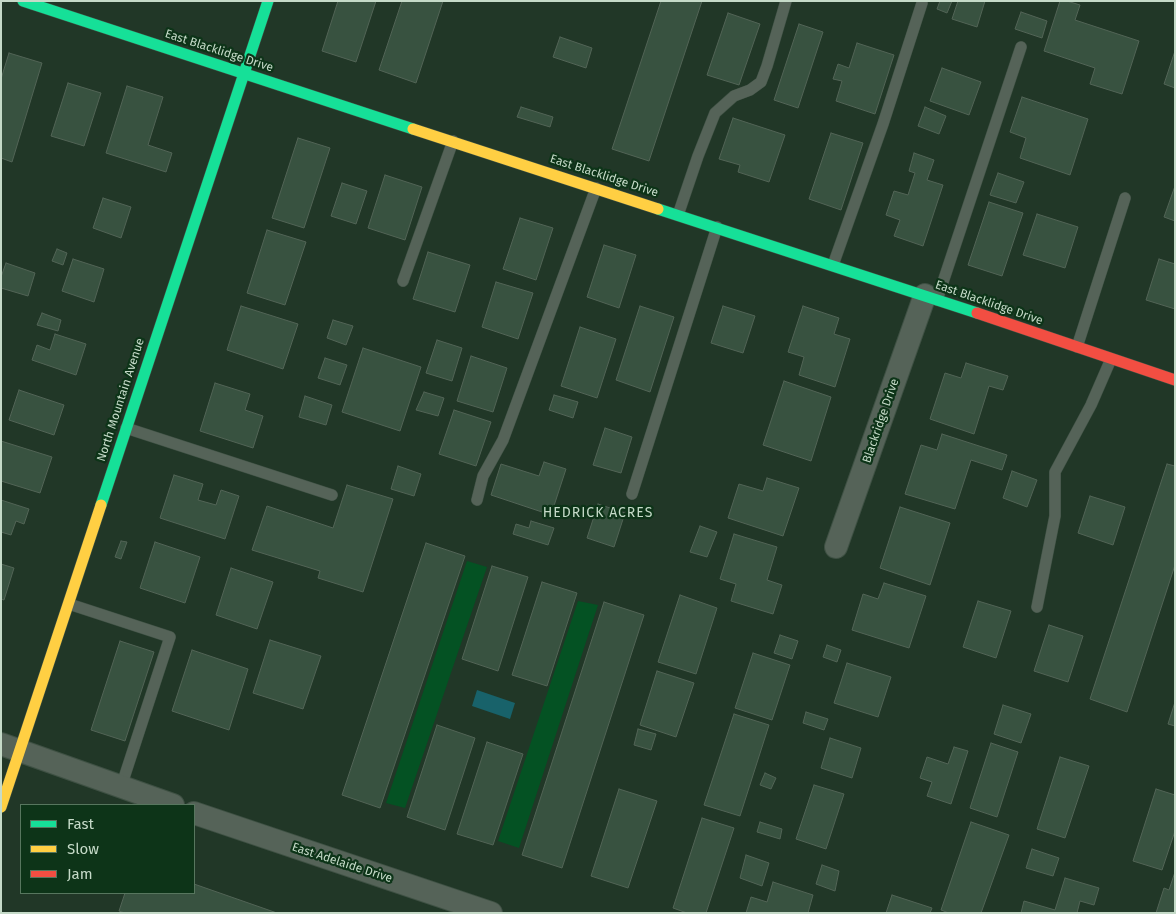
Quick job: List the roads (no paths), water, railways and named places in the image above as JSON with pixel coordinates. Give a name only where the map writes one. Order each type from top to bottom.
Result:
[{"type":"street","name":"East Blacklidge Drive","points":[[23,1],[834,265],[1175,380]]},
{"type":"street","name":"North Mountain Avenue","points":[[1,807],[11,747],[68,604],[268,1]]},
{"type":"street","name":"Blackridge Drive","points":[[836,547],[931,298]]},
{"type":"street","points":[[11,747],[170,804]]},
{"type":"street","name":"East Adelaide Drive","points":[[195,813],[491,913]]},
{"type":"lane","points":[[678,215],[715,113],[734,96],[750,90],[761,82],[786,1]]},
{"type":"lane","points":[[834,265],[883,124],[922,3]]},
{"type":"lane","points":[[931,298],[1021,47]]},
{"type":"lane","points":[[403,281],[453,141]]},
{"type":"lane","points":[[477,500],[483,476],[504,440],[596,188]]},
{"type":"lane","points":[[1078,347],[1125,198]]},
{"type":"lane","points":[[632,494],[717,227]]},
{"type":"lane","points":[[1037,607],[1055,516],[1055,472],[1091,405],[1111,359]]},
{"type":"lane","points":[[126,428],[332,495]]},
{"type":"lane","points":[[68,604],[170,637],[121,787]]},
{"type":"water","points":[[477,690],[515,703],[510,719],[472,706]]},
{"type":"district","name":"HEDRICK ACRES","points":[[598,513]]}]
